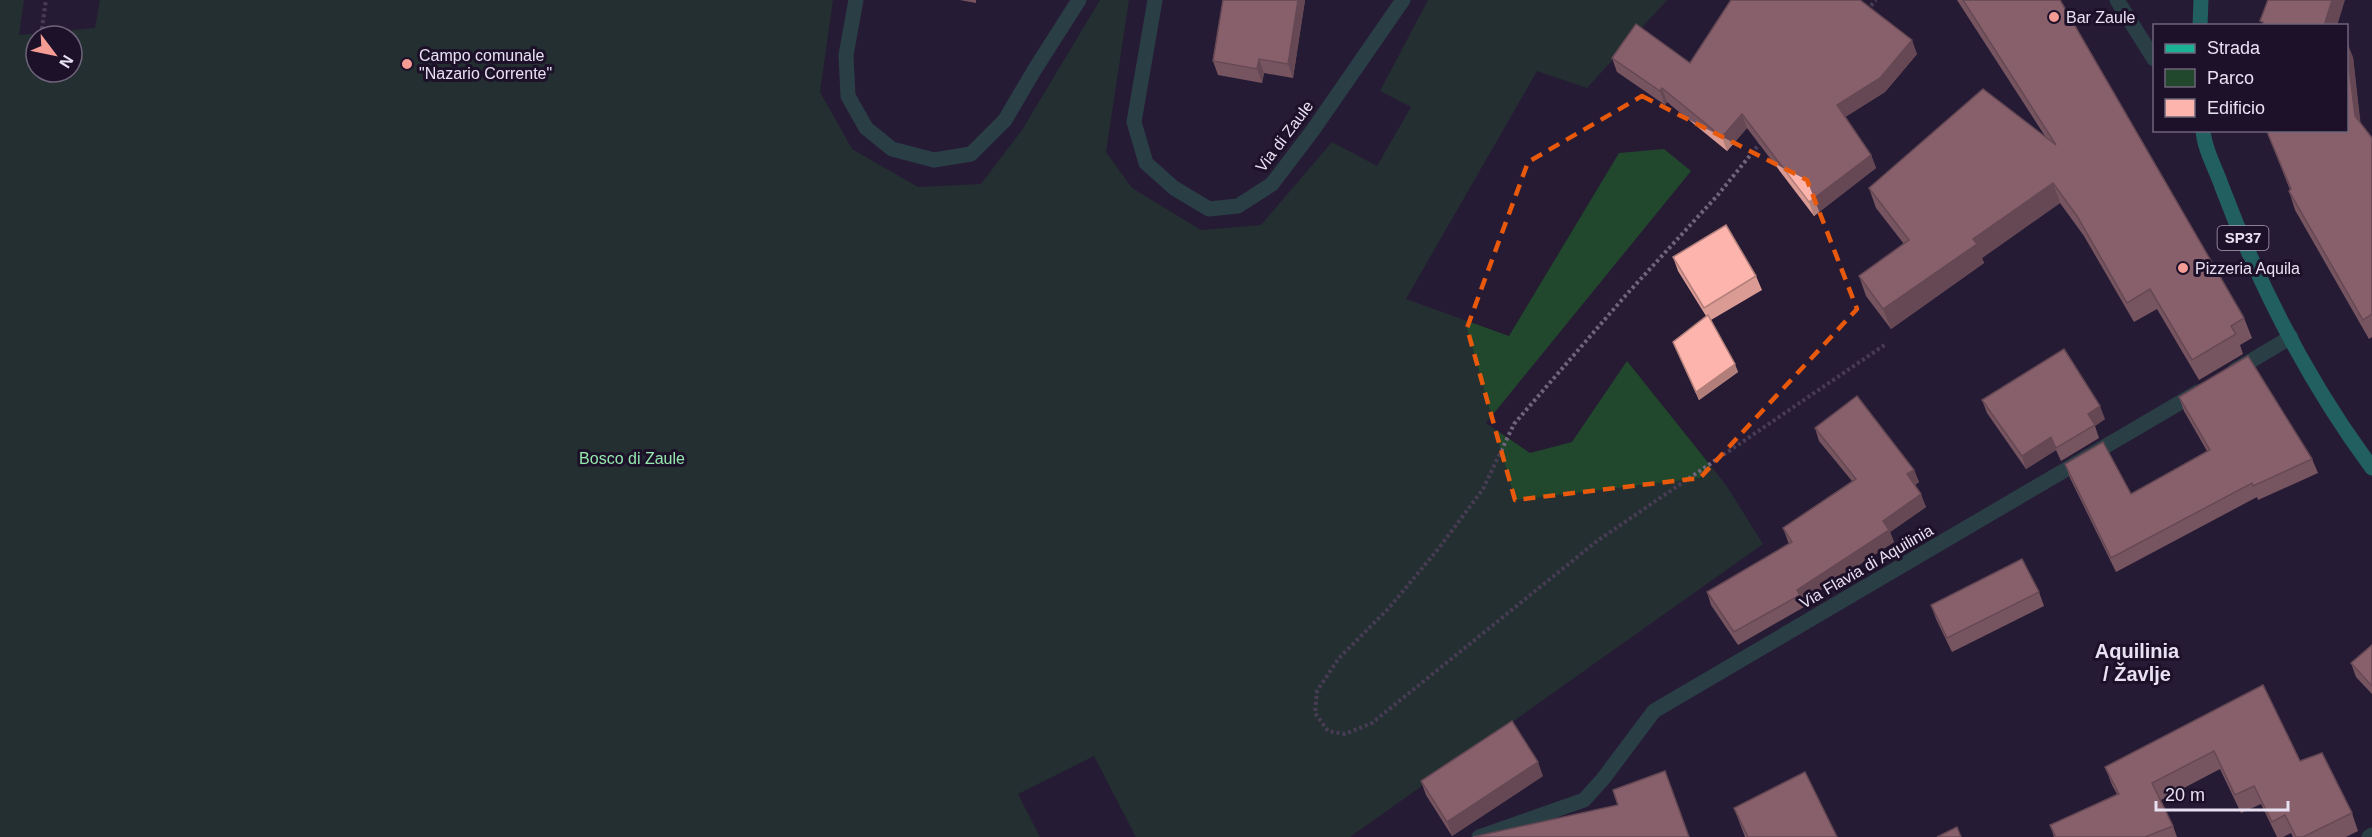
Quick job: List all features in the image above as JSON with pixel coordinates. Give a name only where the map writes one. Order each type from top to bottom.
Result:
[{"type":"main road","points":[[2200,24],[2201,0]]},
{"type":"main road","name":"SP37","points":[[2202,132],[2230,208],[2263,282],[2291,337],[2350,439],[2372,468]]},
{"type":"street","points":[[856,0],[846,55],[848,96],[866,128],[892,149],[934,159],[971,154],[1005,120],[1079,0]]},
{"type":"street","name":"Via di Zaule","points":[[1155,0],[1134,122],[1146,163],[1174,188],[1209,209],[1238,206],[1272,184],[1320,120],[1402,0]]},
{"type":"street","points":[[2117,0],[2153,57]]},
{"type":"street","name":"Via Flavia di Aquilinia","points":[[1479,837],[1584,800],[1604,779],[1654,711],[2291,337]]},
{"type":"path","points":[[43,24],[46,0]]},
{"type":"path","points":[[1861,18],[1876,0]]},
{"type":"path","points":[[1767,134],[1717,196],[1626,295],[1514,424],[1483,489],[1439,548],[1388,609],[1339,658],[1317,691],[1315,713],[1328,731],[1345,734],[1372,723],[1596,541],[1887,344]]},
{"type":"highlighted area","points":[[1642,96],[1807,180],[1857,309],[1700,478],[1515,500],[1467,328],[1528,162]]},
{"type":"green space","name":"Bosco di Zaule","points":[[0,0],[24,0],[19,35],[24,35],[24,84],[84,84],[84,29],[95,28],[100,0],[833,0],[820,92],[852,149],[918,187],[981,184],[1022,130],[1100,0],[1129,0],[1106,152],[1132,188],[1201,230],[1261,225],[1332,142],[1377,166],[1411,107],[1380,91],[1428,0],[1667,0],[1587,88],[1537,71],[1406,299],[1509,336],[1619,153],[1664,149],[1691,171],[1486,423],[1530,453],[1572,442],[1627,361],[1726,485],[1763,544],[1350,837],[1136,837],[1094,756],[1018,794],[1040,837],[0,837]]},
{"type":"building","points":[[1223,0],[1298,0],[1288,64],[1259,59],[1257,69],[1213,61]]},
{"type":"building","points":[[1731,0],[1860,0],[1912,40],[1880,78],[1837,105],[1871,155],[1809,202],[1742,114],[1722,137],[1662,88],[1660,91],[1612,58],[1636,24],[1690,63]]},
{"type":"building","points":[[1963,0],[2060,0],[2244,318],[2231,326],[2236,334],[2192,360],[2150,289],[2127,303],[2077,216],[2053,183],[1973,239],[1977,244],[1883,309],[1859,276],[1909,240],[1869,188],[1983,89],[2056,145]]},
{"type":"building","points":[[2268,0],[2332,0],[2325,24],[2262,24],[2260,21]]},
{"type":"building","points":[[2348,59],[2355,116],[2372,138],[2372,314],[2363,320],[2289,191],[2291,189],[2268,132],[2348,132]]},
{"type":"building","points":[[1726,225],[1756,276],[1704,308],[1673,257]]},
{"type":"building","points":[[1708,315],[1735,364],[1696,392],[1673,342]]},
{"type":"building","points":[[2064,349],[2100,406],[2088,414],[2095,425],[2056,448],[2051,437],[2022,456],[1982,400]]},
{"type":"building","points":[[2248,356],[2312,459],[2253,486],[2252,483],[2111,558],[2065,464],[2103,442],[2131,494],[2210,450],[2179,397]]},
{"type":"building","points":[[1857,396],[1914,470],[1907,474],[1921,494],[1883,521],[1889,530],[1797,590],[1800,595],[1734,632],[1707,592],[1792,542],[1783,528],[1856,479],[1815,428]]},
{"type":"building","points":[[2022,559],[2039,592],[1947,638],[1931,605]]},
{"type":"building","points":[[2372,645],[2372,686],[2351,663]]},
{"type":"building","points":[[2263,685],[2300,761],[2322,753],[2352,813],[2303,837],[2296,837],[2285,815],[2272,822],[2254,786],[2235,795],[2214,751],[2152,783],[2173,826],[2145,837],[2056,837],[2050,825],[2119,794],[2105,767]]},
{"type":"building","points":[[1512,721],[1538,762],[1447,822],[1421,781]]},
{"type":"building","points":[[1665,771],[1689,837],[1473,837],[1618,805],[1613,790]]},
{"type":"building","points":[[1805,772],[1837,837],[1748,837],[1734,808]]},
{"type":"building","points":[[1957,827],[1961,837],[1937,837]]},
{"type":"place","name":"Bar Zaule","points":[[2054,17]]},
{"type":"place","name":"Campo comunale \"Nazario Corrente\"","points":[[407,64]]},
{"type":"place","name":"Pizzeria Aquila","points":[[2183,268]]},
{"type":"district","name":"Aquilinia / Žavlje","points":[[2137,662]]}]
